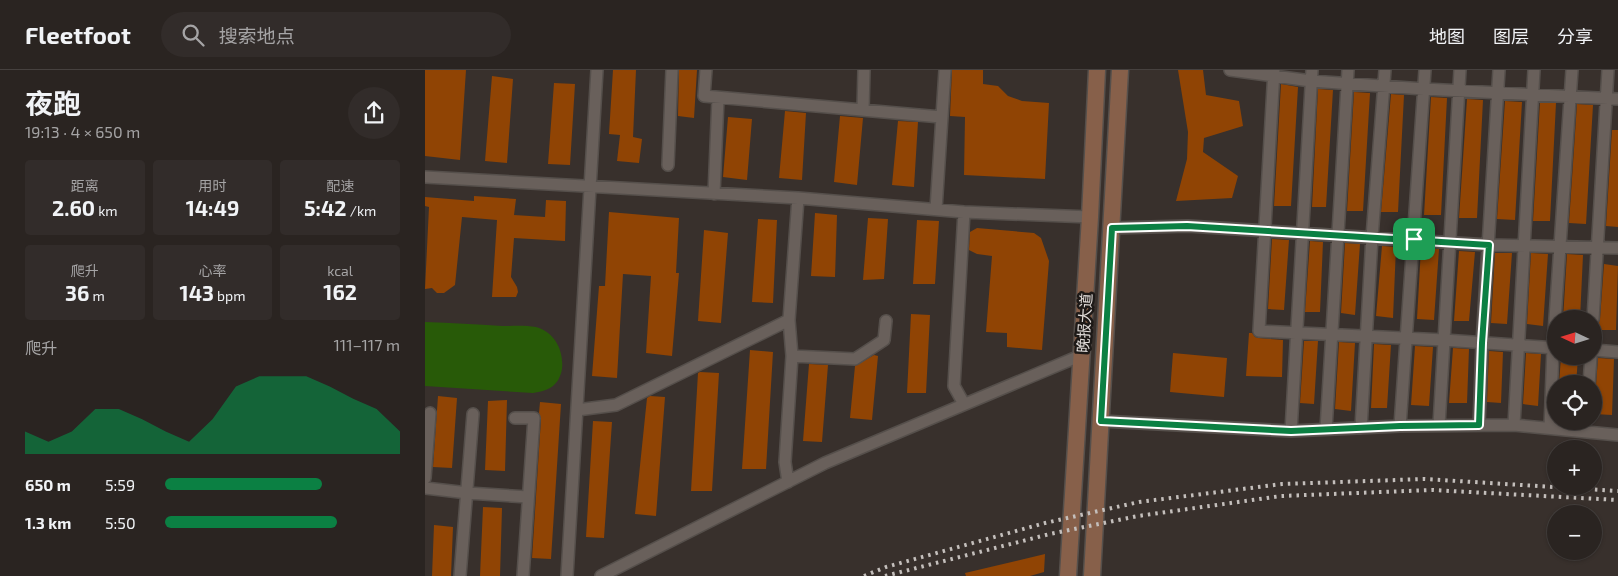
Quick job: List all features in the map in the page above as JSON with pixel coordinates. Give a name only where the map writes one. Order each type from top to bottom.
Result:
[{"type":"main road","name":"晚报大道","points":[[1068,576],[1097,70]]},
{"type":"main road","name":"晚报大道","points":[[1092,576],[1120,70]]},
{"type":"street","points":[[567,576],[597,70]]},
{"type":"street","points":[[668,165],[673,70]]},
{"type":"street","points":[[706,70],[704,96],[941,117]]},
{"type":"street","points":[[863,110],[864,70]]},
{"type":"street","points":[[936,209],[945,70]]},
{"type":"street","points":[[1230,70],[1311,75],[1347,83],[1383,86],[1618,99]]},
{"type":"street","points":[[1326,429],[1348,70]]},
{"type":"street","points":[[1361,428],[1372,237],[1385,70]]},
{"type":"street","points":[[1400,426],[1425,70]]},
{"type":"street","points":[[1439,425],[1460,70]]},
{"type":"street","points":[[1479,425],[1482,343],[1499,70]]},
{"type":"street","points":[[1514,425],[1534,70]]},
{"type":"street","points":[[1557,310],[1571,96],[1571,70]]},
{"type":"street","points":[[1594,310],[1608,70]]},
{"type":"street","points":[[1274,73],[1259,330],[1547,348]]},
{"type":"street","points":[[1291,431],[1311,75]]},
{"type":"street","points":[[714,194],[718,98]]},
{"type":"street","points":[[425,177],[798,198],[964,212],[1090,216]]},
{"type":"street","points":[[787,482],[785,462],[792,356],[789,320],[798,198]]},
{"type":"street","points":[[964,212],[954,386],[964,404]]},
{"type":"street","points":[[1112,228],[1187,226],[1489,245],[1618,248]]},
{"type":"street","points":[[577,410],[616,406],[789,320]]},
{"type":"street","points":[[792,356],[855,359],[884,340],[886,321]]},
{"type":"street","points":[[1603,351],[1618,352]]},
{"type":"street","points":[[601,576],[825,463],[1082,355]]},
{"type":"street","points":[[425,478],[430,413]]},
{"type":"street","points":[[460,576],[473,414]]},
{"type":"street","points":[[515,418],[534,418],[523,576]]},
{"type":"street","points":[[1101,421],[1291,431],[1439,425],[1514,425],[1547,428]]},
{"type":"street","points":[[1602,430],[1618,434]]},
{"type":"street","points":[[425,488],[528,497]]},
{"type":"green space","points":[[425,322],[536,327],[548,333],[557,343],[562,362],[561,375],[552,387],[533,393],[425,386]]},
{"type":"building","points":[[425,70],[466,70],[460,160],[425,156]]},
{"type":"building","points":[[613,70],[636,70],[633,137],[642,139],[639,163],[617,161],[620,135],[609,134]]},
{"type":"building","points":[[679,70],[697,70],[694,118],[678,116]]},
{"type":"building","points":[[952,70],[983,70],[983,84],[998,86],[1008,96],[1022,101],[1049,103],[1045,179],[964,175],[965,117],[950,116]]},
{"type":"building","points":[[1178,70],[1203,70],[1206,95],[1239,101],[1243,126],[1204,138],[1203,152],[1238,176],[1232,198],[1176,201],[1187,159],[1188,132]]},
{"type":"building","points":[[492,76],[513,79],[507,163],[485,161]]},
{"type":"building","points":[[554,83],[575,84],[570,165],[548,164]]},
{"type":"building","points":[[1281,84],[1298,87],[1291,206],[1274,206]]},
{"type":"building","points":[[1318,89],[1333,90],[1326,207],[1312,207]]},
{"type":"building","points":[[1354,92],[1370,93],[1363,211],[1347,211]]},
{"type":"building","points":[[1391,94],[1404,95],[1398,212],[1381,212]]},
{"type":"building","points":[[1431,97],[1447,98],[1441,215],[1424,215]]},
{"type":"building","points":[[1467,99],[1483,100],[1477,218],[1459,218]]},
{"type":"building","points":[[1505,101],[1522,102],[1515,220],[1497,219]]},
{"type":"building","points":[[1540,102],[1556,103],[1550,221],[1533,221]]},
{"type":"building","points":[[1577,104],[1593,105],[1586,224],[1569,223]]},
{"type":"building","points":[[785,111],[806,113],[802,180],[779,178]]},
{"type":"building","points":[[840,116],[863,118],[857,185],[834,182]]},
{"type":"building","points":[[728,117],[752,119],[747,180],[723,177]]},
{"type":"building","points":[[898,121],[918,122],[914,187],[892,185]]},
{"type":"building","points":[[1612,130],[1618,130],[1618,227],[1606,226]]},
{"type":"building","points":[[474,196],[516,199],[514,215],[545,217],[546,200],[566,201],[565,241],[514,238],[511,277],[517,287],[516,297],[492,297],[497,220],[462,217],[455,285],[444,293],[437,293],[432,288],[425,289],[429,207],[425,206],[425,197],[474,201]]},
{"type":"building","points":[[609,212],[679,218],[676,273],[679,273],[672,356],[646,353],[651,276],[623,274],[617,378],[592,376],[599,286],[605,286]]},
{"type":"building","points":[[815,213],[837,215],[835,277],[811,276]]},
{"type":"building","points":[[868,218],[888,219],[884,279],[863,280]]},
{"type":"building","points":[[758,219],[777,220],[773,303],[752,302]]},
{"type":"building","points":[[917,220],[939,221],[935,284],[913,284]]},
{"type":"building","points":[[977,228],[1034,233],[1041,238],[1049,261],[1042,350],[1007,347],[1007,333],[986,332],[992,256],[977,254],[969,250],[970,232]]},
{"type":"building","points":[[704,230],[728,233],[721,323],[698,321]]},
{"type":"building","points":[[1272,239],[1289,240],[1284,310],[1268,309]]},
{"type":"building","points":[[1310,241],[1323,242],[1320,312],[1305,312]]},
{"type":"building","points":[[1345,243],[1360,244],[1355,315],[1341,313]]},
{"type":"building","points":[[1382,246],[1396,247],[1393,318],[1376,316]]},
{"type":"building","points":[[1421,248],[1439,249],[1434,320],[1417,319]]},
{"type":"building","points":[[1459,251],[1475,252],[1469,321],[1454,321]]},
{"type":"building","points":[[1495,253],[1512,253],[1507,324],[1491,323]]},
{"type":"building","points":[[1531,253],[1548,254],[1543,326],[1527,324]]},
{"type":"building","points":[[1567,254],[1583,255],[1580,310],[1564,310]]},
{"type":"building","points":[[1604,264],[1618,266],[1616,330],[1603,330],[1603,310],[1601,310]]},
{"type":"building","points":[[911,314],[930,315],[926,393],[907,393]]},
{"type":"building","points":[[1249,333],[1258,338],[1283,340],[1282,377],[1246,376]]},
{"type":"building","points":[[1304,341],[1318,341],[1314,404],[1300,403]]},
{"type":"building","points":[[1339,342],[1355,343],[1351,411],[1335,409]]},
{"type":"building","points":[[1374,344],[1391,345],[1387,408],[1371,408]]},
{"type":"building","points":[[1415,346],[1433,347],[1429,406],[1411,405]]},
{"type":"building","points":[[1453,348],[1469,349],[1467,403],[1449,403]]},
{"type":"building","points":[[750,350],[773,352],[766,469],[742,469]]},
{"type":"building","points":[[1489,351],[1503,352],[1501,403],[1487,402]]},
{"type":"building","points":[[1173,353],[1227,358],[1224,397],[1170,392]]},
{"type":"building","points":[[1526,353],[1541,354],[1538,406],[1523,404]]},
{"type":"building","points":[[874,355],[878,356],[872,420],[850,418],[855,366]]},
{"type":"building","points":[[1603,358],[1614,359],[1612,415],[1602,414],[1602,375],[1597,375],[1597,365],[1603,365]]},
{"type":"building","points":[[809,364],[828,365],[822,442],[803,441]]},
{"type":"building","points":[[1560,365],[1577,365],[1577,375],[1560,375]]},
{"type":"building","points":[[698,373],[719,373],[712,491],[691,491]]},
{"type":"building","points":[[438,396],[457,398],[452,468],[433,467]]},
{"type":"building","points":[[650,396],[665,397],[656,516],[635,514],[647,398]]},
{"type":"building","points":[[507,400],[505,471],[485,470],[488,401]]},
{"type":"building","points":[[540,402],[561,404],[551,559],[532,558],[541,419],[539,413]]},
{"type":"building","points":[[593,421],[612,422],[604,538],[586,537]]},
{"type":"building","points":[[483,507],[502,508],[500,576],[480,576]]},
{"type":"building","points":[[434,525],[453,527],[451,576],[432,576]]},
{"type":"building","points":[[1045,554],[1044,572],[1030,576],[966,576],[965,573]]},
{"type":"railway","points":[[864,576],[886,567],[1045,523],[1139,502],[1282,484],[1425,479],[1618,491]]},
{"type":"railway","points":[[885,576],[1050,534],[1138,516],[1281,496],[1432,490],[1618,500]]},
{"type":"route","points":[[1187,226],[1414,239],[1489,245],[1482,343],[1479,425],[1400,426],[1291,431],[1101,421],[1112,228],[1187,226]]}]
